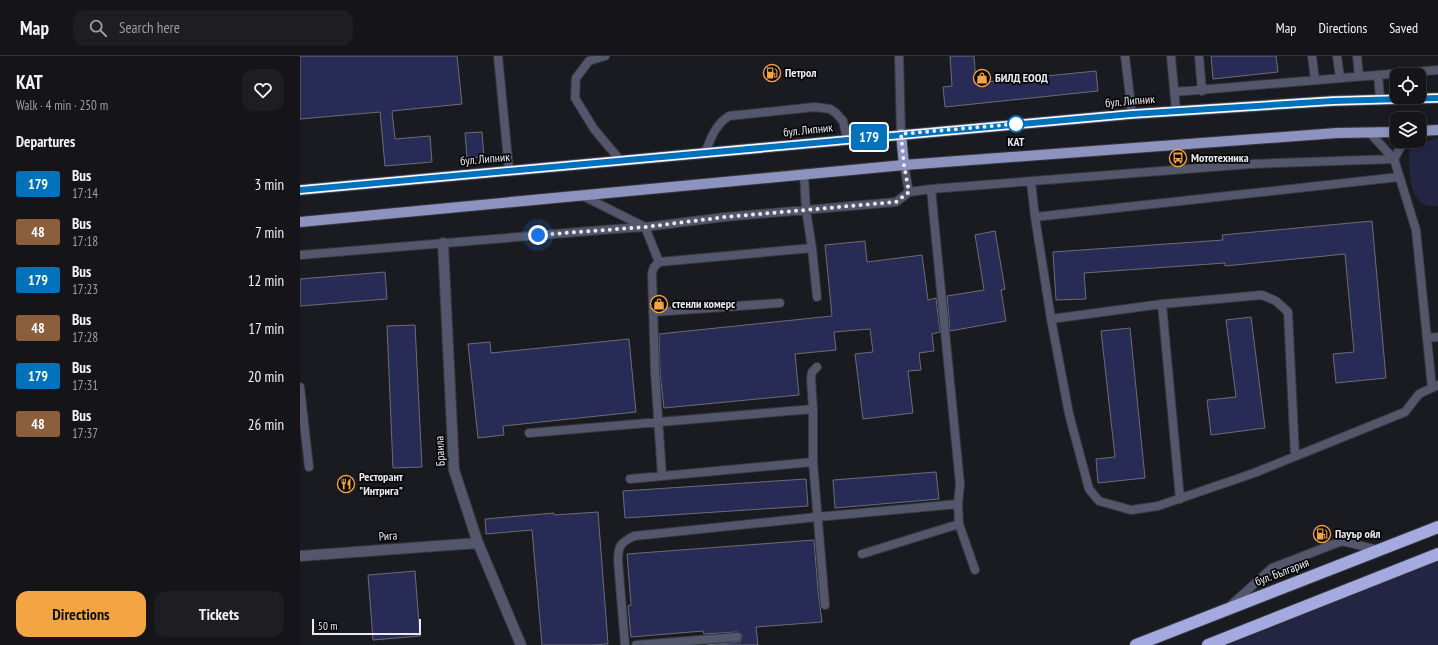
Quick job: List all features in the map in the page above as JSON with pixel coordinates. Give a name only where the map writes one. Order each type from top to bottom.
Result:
[{"type":"highway","name":"бул. България","points":[[1136,645],[1438,527]]},
{"type":"highway","points":[[1208,645],[1438,554]]},
{"type":"main road","name":"бул. Липник","points":[[300,190],[1176,110],[1380,99],[1438,98]]},
{"type":"main road","points":[[1426,131],[1438,130]]},
{"type":"main road","points":[[300,222],[904,165],[1336,133],[1390,132]]},
{"type":"main road","points":[[901,134],[904,165]]},
{"type":"street","name":"Браила","points":[[443,243],[454,470],[478,543],[521,645]]},
{"type":"street","name":"Рига","points":[[300,556],[478,543]]},
{"type":"lane","points":[[498,56],[509,170]]},
{"type":"lane","points":[[605,56],[589,61],[576,78],[575,98],[594,129],[620,160]]},
{"type":"lane","points":[[899,56],[901,134]]},
{"type":"lane","points":[[1125,56],[1132,114]]},
{"type":"lane","points":[[1171,56],[1176,110]]},
{"type":"lane","points":[[1200,56],[1202,91]]},
{"type":"lane","points":[[1312,56],[1315,80]]},
{"type":"lane","points":[[1337,56],[1340,78]]},
{"type":"lane","points":[[1356,56],[1358,76]]},
{"type":"lane","points":[[1174,92],[1202,91],[1438,70]]},
{"type":"lane","points":[[1378,75],[1380,99]]},
{"type":"lane","points":[[705,153],[717,126],[728,116],[807,108],[830,109],[836,113],[843,121],[847,139]]},
{"type":"lane","points":[[1031,182],[1051,319],[1069,414],[1089,489],[1099,501],[1131,510],[1158,506],[1254,473],[1405,412],[1419,394],[1435,386],[1427,338],[1416,230],[1394,159],[1369,132]]},
{"type":"lane","points":[[1394,159],[1400,148]]},
{"type":"lane","points":[[300,255],[645,227],[725,217],[896,202],[909,192],[931,189],[1251,164],[1394,159]]},
{"type":"lane","points":[[904,165],[909,192]]},
{"type":"lane","points":[[804,174],[806,210],[818,297]]},
{"type":"lane","points":[[1035,217],[1400,177]]},
{"type":"lane","points":[[931,189],[960,484],[958,504],[959,524],[975,570]]},
{"type":"lane","points":[[581,195],[645,227],[659,262]]},
{"type":"lane","points":[[662,476],[655,373],[652,273],[654,267],[659,262],[812,248]]},
{"type":"lane","points":[[1051,319],[1162,304],[1262,295],[1276,301],[1288,312],[1295,456]]},
{"type":"lane","points":[[653,312],[780,303]]},
{"type":"lane","points":[[1162,304],[1180,499]]},
{"type":"lane","points":[[1427,338],[1438,337]]},
{"type":"lane","points":[[817,367],[812,372],[811,378],[813,409],[813,462],[825,605]]},
{"type":"lane","points":[[300,387],[309,467]]},
{"type":"lane","points":[[529,434],[813,409]]},
{"type":"lane","points":[[630,479],[813,462]]},
{"type":"lane","points":[[625,645],[618,561],[618,549],[624,540],[634,536],[669,532],[958,504]]},
{"type":"lane","points":[[862,554],[959,524]]},
{"type":"lane","points":[[1228,608],[1272,568],[1342,541],[1378,550]]},
{"type":"lane","points":[[636,645],[737,637]]},
{"type":"shaded area","points":[[1438,138],[1438,206],[1428,205],[1421,202],[1415,196],[1410,179],[1409,151],[1412,148],[1426,148],[1426,141]]},
{"type":"shaded area","points":[[1438,561],[1438,645],[1228,645]]},
{"type":"building","points":[[300,56],[457,56],[462,104],[392,111],[395,139],[430,136],[432,162],[385,166],[380,112],[300,119]]},
{"type":"building","name":"КАТ","points":[[950,56],[974,56],[976,83],[1096,71],[1098,91],[945,107],[943,87],[952,86]]},
{"type":"building","points":[[1211,56],[1276,56],[1278,72],[1213,79]]},
{"type":"building","points":[[482,132],[484,157],[467,158],[465,133]]},
{"type":"building","points":[[1372,221],[1386,378],[1336,383],[1333,354],[1354,352],[1345,254],[1225,266],[1225,263],[1084,273],[1086,299],[1056,300],[1053,252],[1223,240],[1222,235]]},
{"type":"building","points":[[995,231],[1005,289],[1001,290],[1006,321],[950,331],[947,296],[984,290],[975,235]]},
{"type":"building","points":[[865,241],[867,262],[922,255],[928,300],[936,298],[940,332],[932,334],[934,351],[919,353],[921,370],[908,371],[913,413],[863,419],[855,354],[873,352],[870,329],[834,332],[836,350],[795,354],[799,395],[664,408],[660,373],[659,334],[832,316],[825,245]]},
{"type":"building","points":[[385,272],[387,299],[300,306],[300,279]]},
{"type":"building","points":[[1251,317],[1265,428],[1211,435],[1207,400],[1236,397],[1226,320]]},
{"type":"building","points":[[415,325],[422,467],[393,468],[387,326]]},
{"type":"building","points":[[1130,328],[1145,478],[1098,483],[1096,459],[1115,457],[1101,331]]},
{"type":"building","points":[[629,339],[636,412],[503,426],[504,435],[478,438],[468,344],[490,342],[491,353]]},
{"type":"building","points":[[936,472],[939,499],[835,508],[833,480]]},
{"type":"building","points":[[806,479],[808,506],[625,518],[623,491]]},
{"type":"building","points":[[598,512],[608,644],[542,645],[532,530],[486,534],[485,519],[554,513],[554,515]]},
{"type":"building","points":[[814,540],[822,622],[756,627],[758,645],[706,645],[740,642],[742,636],[737,632],[704,634],[703,631],[631,637],[628,606],[631,605],[627,554]]},
{"type":"building","points":[[415,571],[420,636],[373,640],[368,575]]},
{"type":"bus line","name":"179","points":[[300,190],[1176,110],[1333,101],[1438,98]]},
{"type":"place","name":"Петрол","points":[[772,73]]},
{"type":"place","name":"БИЛД ЕООД","points":[[982,78]]},
{"type":"place","name":"КАТ","points":[[1016,124]]},
{"type":"place","name":"Мототехника","points":[[1178,158]]},
{"type":"place","name":"стенли комерс","points":[[659,304]]},
{"type":"place","name":"Ресторант \"Интрига\"","points":[[346,484]]},
{"type":"place","name":"Пауър ойл","points":[[1322,534]]},
{"type":"route","points":[[538,235],[645,227],[725,217],[896,202],[909,192],[904,165],[901,134],[1016,124]]}]
